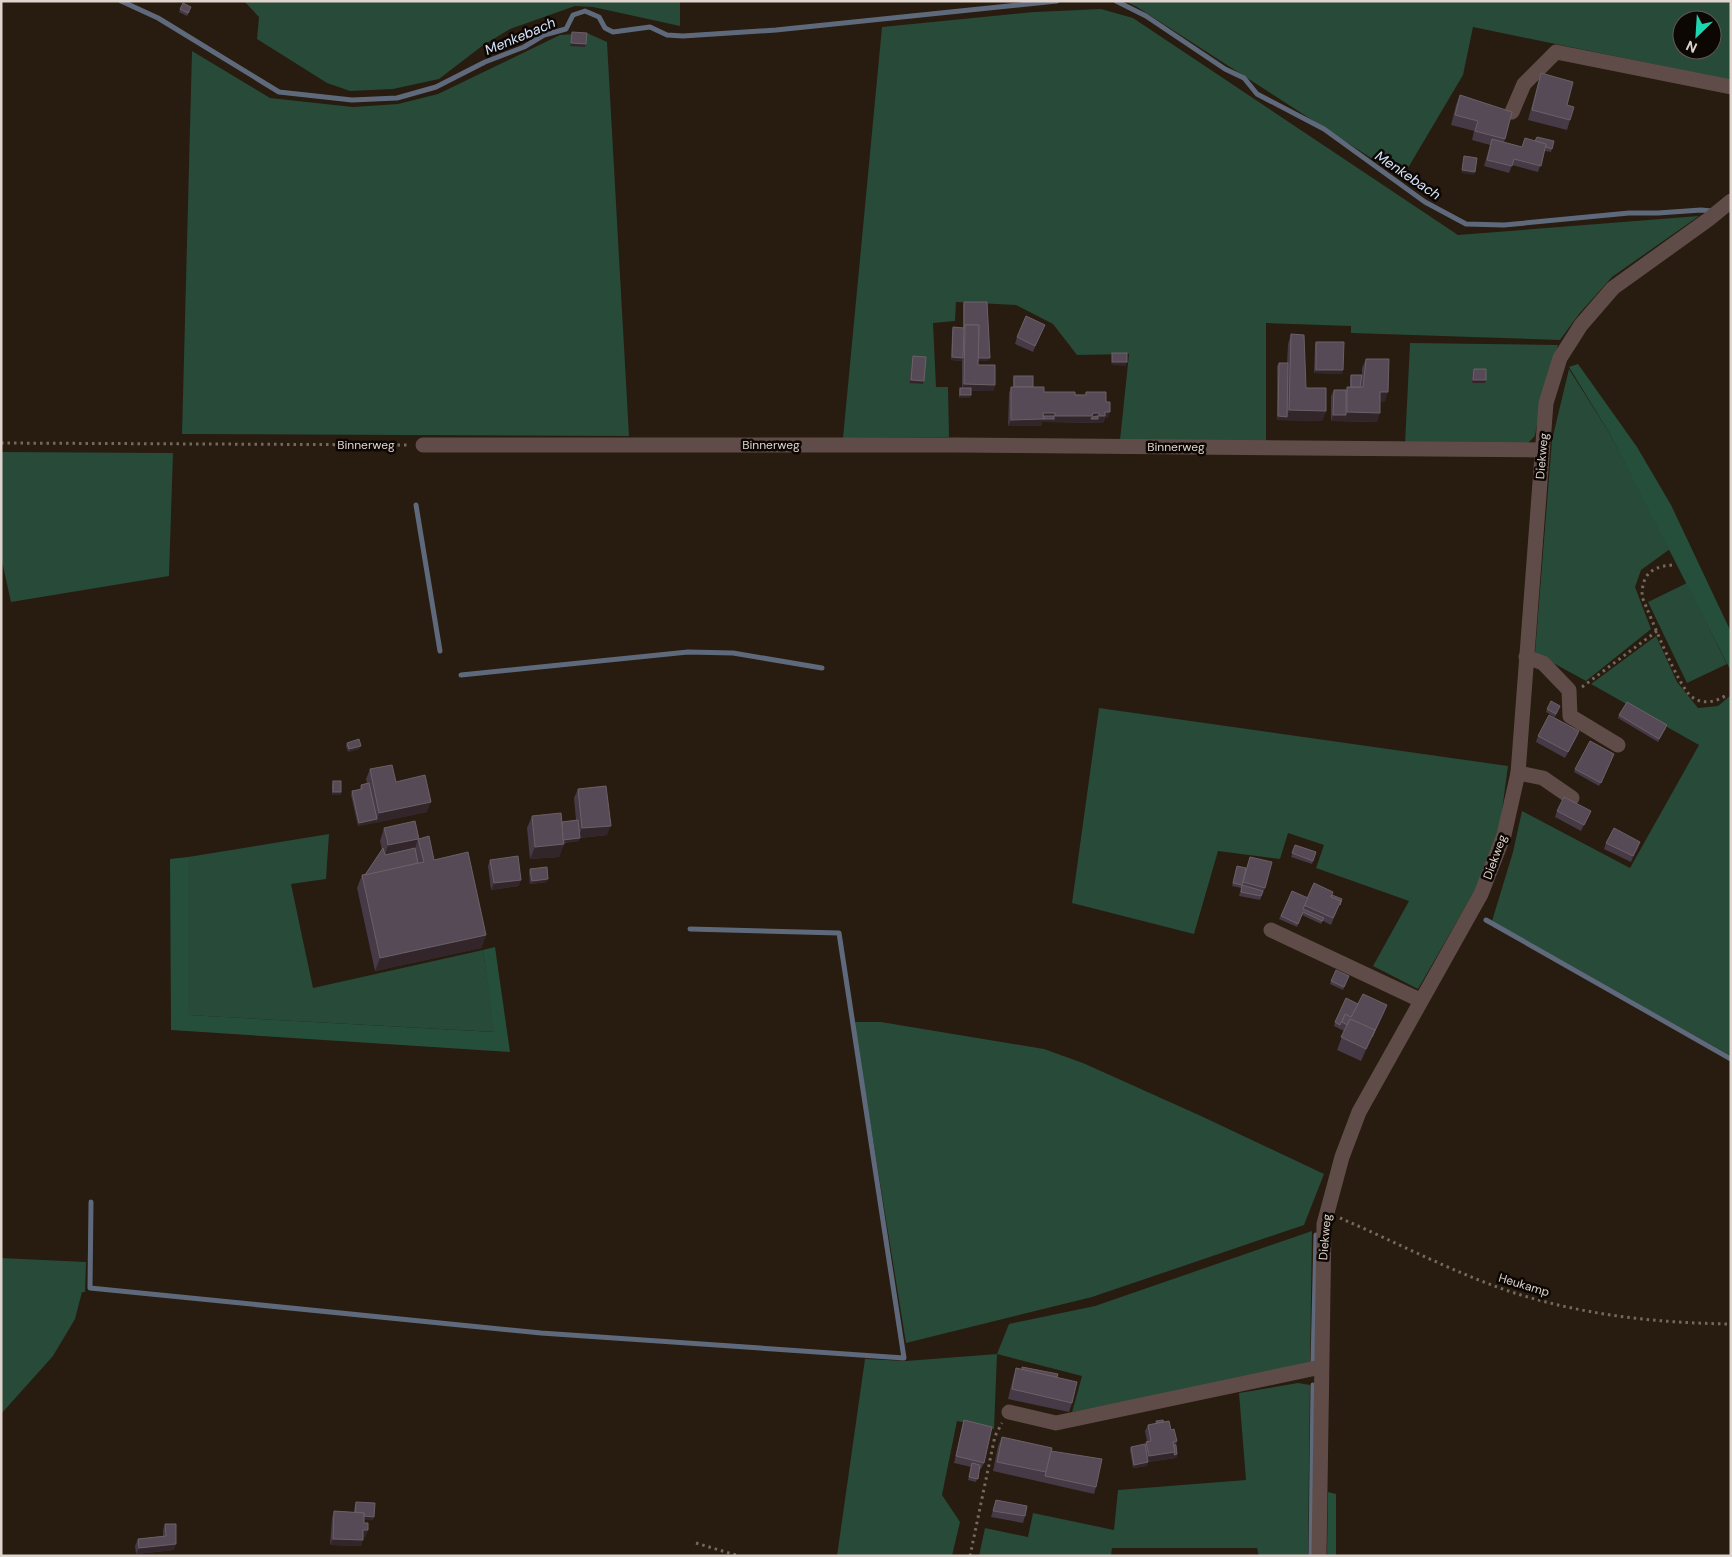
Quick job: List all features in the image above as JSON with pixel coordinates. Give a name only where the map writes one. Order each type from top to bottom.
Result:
[{"type":"street","points":[[1512,112],[1524,84],[1556,52],[1731,88]]},
{"type":"street","name":"Diekweg","points":[[1319,1556],[1321,1367],[1324,1224],[1326,1211],[1342,1157],[1359,1112],[1481,894],[1504,836],[1518,773],[1546,403],[1560,358],[1581,325],[1613,288],[1731,201]]},
{"type":"street","name":"Binnerweg","points":[[423,445],[956,445],[1542,450]]},
{"type":"street","points":[[1526,657],[1543,663],[1569,690],[1570,716],[1618,745]]},
{"type":"street","points":[[1518,773],[1543,778],[1572,798]]},
{"type":"street","points":[[1271,930],[1420,1000]]},
{"type":"street","points":[[1009,1412],[1056,1422],[1321,1367]]},
{"type":"path","name":"Binnerweg","points":[[1,443],[423,445]]},
{"type":"path","points":[[1672,565],[1658,566],[1648,574],[1642,584],[1642,597],[1680,678],[1691,696],[1702,701],[1715,702],[1725,696]]},
{"type":"path","points":[[1569,690],[1580,688],[1657,631]]},
{"type":"path","name":"Heukamp","points":[[1326,1211],[1487,1283],[1521,1295],[1600,1314],[1676,1324],[1731,1324]]},
{"type":"path","points":[[970,1556],[995,1436],[1009,1412]]},
{"type":"path","points":[[696,1543],[739,1556]]},
{"type":"green space","points":[[244,1],[680,1],[680,26],[593,7],[575,6],[510,29],[482,46],[439,79],[393,89],[350,91],[327,83],[257,39],[259,17]]},
{"type":"green space","points":[[1125,1],[1731,1],[1731,80],[1473,27],[1463,75],[1402,178]]},
{"type":"green space","points":[[1101,9],[1133,18],[1458,235],[1699,216],[1612,277],[1579,314],[1560,340],[1351,333],[1351,326],[1266,323],[1266,442],[1120,440],[1129,354],[1077,355],[1053,324],[1016,305],[956,302],[955,321],[933,323],[936,387],[948,387],[949,437],[843,438],[882,27],[1034,12]]},
{"type":"green space","points":[[587,33],[607,42],[629,436],[182,434],[192,51],[270,98],[353,107],[398,104],[438,94],[560,35]]},
{"type":"green space","points":[[1410,343],[1558,345],[1542,395],[1535,436],[1525,446],[1405,444]]},
{"type":"green space","points":[[1578,364],[1637,447],[1671,505],[1731,632],[1731,671],[1610,434],[1569,367]]},
{"type":"green space","points":[[1569,369],[1610,434],[1670,549],[1641,570],[1635,587],[1651,629],[1586,681],[1535,653],[1552,440]]},
{"type":"green space","points":[[1,452],[173,453],[169,576],[11,602],[1,557]]},
{"type":"green space","points":[[1687,583],[1727,664],[1687,683],[1648,602]]},
{"type":"green space","points":[[1656,636],[1677,682],[1698,708],[1718,706],[1731,695],[1731,1056],[1492,921],[1513,852],[1522,811],[1630,868],[1699,745],[1591,684]]},
{"type":"green space","points":[[1099,708],[1508,766],[1499,833],[1475,890],[1418,989],[1373,966],[1409,901],[1316,868],[1324,845],[1288,833],[1280,859],[1218,851],[1194,934],[1072,903]]},
{"type":"green space","points":[[329,834],[326,879],[291,884],[313,988],[483,950],[495,1032],[187,1015],[188,857]]},
{"type":"green space","points":[[188,857],[188,1015],[494,1032],[483,950],[495,947],[510,1052],[171,1030],[170,859]]},
{"type":"green space","points":[[854,1022],[881,1022],[1044,1049],[1083,1063],[1324,1174],[1304,1225],[1092,1297],[906,1343]]},
{"type":"green space","points":[[1312,1231],[1310,1365],[1072,1412],[1082,1376],[997,1354],[1009,1324],[1095,1306]]},
{"type":"green space","points":[[1,1258],[86,1262],[85,1292],[82,1292],[75,1319],[53,1356],[1,1414]]},
{"type":"green space","points":[[997,1354],[994,1429],[957,1421],[942,1495],[960,1522],[952,1556],[837,1556],[865,1359],[906,1361]]},
{"type":"green space","points":[[1298,1383],[1310,1385],[1308,1556],[1259,1556],[1257,1548],[1112,1548],[1111,1556],[979,1556],[985,1528],[1028,1537],[1033,1513],[1114,1530],[1118,1490],[1246,1480],[1239,1393]]},
{"type":"green space","points":[[1328,1492],[1336,1494],[1336,1556],[1327,1556]]},
{"type":"building","points":[[183,3],[191,7],[188,13],[180,9]]},
{"type":"building","points":[[572,32],[587,33],[586,44],[571,43]]},
{"type":"building","points":[[1541,73],[1573,82],[1567,105],[1574,107],[1570,120],[1532,110]]},
{"type":"building","points":[[1460,95],[1512,112],[1505,139],[1475,131],[1478,121],[1455,115]]},
{"type":"building","points":[[1537,137],[1554,141],[1552,149],[1546,147],[1546,144],[1535,141]]},
{"type":"building","points":[[1525,138],[1546,144],[1541,166],[1514,159],[1512,166],[1487,160],[1492,139],[1522,147]]},
{"type":"building","points":[[1464,156],[1477,158],[1475,172],[1462,170]]},
{"type":"building","points":[[964,302],[987,302],[990,358],[978,358],[979,325],[965,325],[964,328]]},
{"type":"building","points":[[1026,316],[1045,325],[1035,346],[1017,337]]},
{"type":"building","points":[[965,325],[979,325],[978,365],[995,365],[995,385],[964,384]]},
{"type":"building","points":[[953,327],[964,328],[963,358],[952,357]]},
{"type":"building","points":[[1291,334],[1304,335],[1306,388],[1326,388],[1326,411],[1289,410]]},
{"type":"building","points":[[1316,342],[1344,342],[1343,370],[1316,370]]},
{"type":"building","points":[[1112,353],[1127,353],[1127,362],[1112,362]]},
{"type":"building","points":[[913,356],[926,357],[924,381],[911,380]]},
{"type":"building","points":[[1366,359],[1389,359],[1388,392],[1380,392],[1380,413],[1347,412],[1347,387],[1363,387]]},
{"type":"building","points":[[1279,363],[1288,363],[1287,417],[1278,416]]},
{"type":"building","points":[[1474,369],[1486,369],[1486,380],[1473,380]]},
{"type":"building","points":[[1351,375],[1362,375],[1360,387],[1351,387]]},
{"type":"building","points":[[1014,376],[1033,376],[1033,387],[1014,387]]},
{"type":"building","points":[[1011,387],[1044,387],[1044,392],[1075,392],[1075,395],[1086,395],[1086,392],[1106,392],[1106,402],[1110,402],[1110,412],[1105,412],[1105,416],[1099,416],[1099,413],[1093,413],[1092,416],[1055,416],[1055,413],[1043,413],[1044,419],[1011,420]]},
{"type":"building","points":[[960,388],[971,388],[971,395],[960,395]]},
{"type":"building","points":[[1334,390],[1346,390],[1346,415],[1333,415]]},
{"type":"building","points":[[1044,416],[1054,416],[1054,419],[1044,419]]},
{"type":"building","points":[[1098,416],[1098,419],[1091,419],[1092,417]]},
{"type":"building","points":[[1551,701],[1560,706],[1556,714],[1547,709]]},
{"type":"building","points":[[1627,702],[1667,725],[1659,739],[1619,715]]},
{"type":"building","points":[[1549,715],[1579,731],[1568,752],[1538,736]]},
{"type":"building","points":[[359,739],[361,746],[349,749],[347,743]]},
{"type":"building","points":[[1590,741],[1614,754],[1601,783],[1575,769]]},
{"type":"building","points":[[392,765],[396,782],[425,775],[431,802],[379,813],[370,769]]},
{"type":"building","points":[[333,781],[341,781],[341,792],[333,792]]},
{"type":"building","points":[[369,783],[377,819],[359,823],[352,791],[362,789],[361,785]]},
{"type":"building","points":[[606,786],[611,826],[582,828],[578,789]]},
{"type":"building","points":[[1564,797],[1591,811],[1584,825],[1557,811]]},
{"type":"building","points":[[561,813],[564,844],[535,847],[532,816]]},
{"type":"building","points":[[578,820],[580,838],[563,840],[562,822]]},
{"type":"building","points":[[415,821],[419,839],[429,836],[434,860],[468,852],[486,935],[380,958],[362,875],[424,862],[418,839],[388,845],[384,828]]},
{"type":"building","points":[[1614,828],[1640,842],[1633,856],[1606,843]]},
{"type":"building","points":[[1295,845],[1316,852],[1313,861],[1292,853]]},
{"type":"building","points":[[383,848],[385,855],[415,848],[418,863],[365,875]]},
{"type":"building","points":[[518,856],[521,880],[494,883],[490,860]]},
{"type":"building","points":[[1250,857],[1272,862],[1265,888],[1243,882]]},
{"type":"building","points":[[1237,866],[1246,868],[1242,885],[1233,883]]},
{"type":"building","points":[[547,867],[548,879],[532,881],[530,869]]},
{"type":"building","points":[[1314,883],[1333,892],[1331,897],[1341,901],[1333,918],[1304,905]]},
{"type":"building","points":[[1242,885],[1263,891],[1261,896],[1241,892]]},
{"type":"building","points":[[1292,891],[1308,898],[1303,909],[1324,918],[1322,921],[1303,912],[1298,924],[1281,916]]},
{"type":"building","points":[[1332,895],[1342,899],[1340,905],[1341,901],[1331,897]]},
{"type":"building","points":[[1336,970],[1349,976],[1344,987],[1331,981]]},
{"type":"building","points":[[1363,994],[1387,1005],[1372,1037],[1375,1030],[1350,1019],[1347,1025],[1342,1022],[1345,1014],[1351,1017]]},
{"type":"building","points":[[1346,998],[1358,1004],[1351,1017],[1345,1014],[1340,1025],[1335,1022]]},
{"type":"building","points":[[1350,1019],[1375,1030],[1366,1049],[1341,1037]]},
{"type":"building","points":[[1022,1367],[1058,1374],[1057,1377],[1022,1370]]},
{"type":"building","points":[[1016,1368],[1077,1382],[1072,1403],[1012,1389]]},
{"type":"building","points":[[964,1420],[992,1427],[984,1463],[956,1456]]},
{"type":"building","points":[[1169,1421],[1171,1430],[1174,1429],[1177,1441],[1173,1442],[1175,1452],[1149,1456],[1146,1442],[1151,1441],[1148,1425]]},
{"type":"building","points":[[1002,1437],[1052,1448],[1046,1472],[997,1462]]},
{"type":"building","points":[[1145,1444],[1148,1462],[1134,1465],[1131,1447]]},
{"type":"building","points":[[1174,1445],[1176,1445],[1177,1454],[1174,1455],[1175,1452]]},
{"type":"building","points":[[1051,1451],[1102,1459],[1096,1487],[1045,1476]]},
{"type":"building","points":[[972,1463],[980,1465],[978,1479],[969,1477]]},
{"type":"building","points":[[996,1500],[1027,1506],[1025,1516],[993,1511]]},
{"type":"building","points":[[356,1502],[375,1503],[374,1517],[364,1516],[364,1513],[355,1512]]},
{"type":"building","points":[[334,1511],[364,1513],[364,1523],[368,1523],[368,1530],[363,1530],[363,1540],[333,1539]]},
{"type":"building","points":[[165,1524],[176,1524],[176,1544],[139,1548],[138,1539],[166,1536]]},
{"type":"waterway","name":"Menkebach","points":[[121,1],[158,18],[279,92],[352,100],[397,98],[436,87],[485,62],[524,47],[544,35],[566,29],[573,15],[585,11],[599,17],[605,28],[613,32],[650,27],[667,35],[683,36],[776,30],[1057,1]]},
{"type":"waterway","name":"Menkebach","points":[[1116,1],[1146,16],[1225,69],[1244,78],[1257,94],[1324,129],[1425,202],[1466,224],[1504,225],[1629,213],[1712,211]]},
{"type":"waterway","points":[[416,505],[440,651]]},
{"type":"waterway","points":[[461,675],[688,652],[733,653],[822,668]]},
{"type":"waterway","points":[[1486,920],[1731,1059]]},
{"type":"waterway","points":[[91,1202],[90,1288],[541,1333],[904,1358],[839,933],[690,929]]},
{"type":"waterway","points":[[1313,1363],[1316,1235]]},
{"type":"waterway","points":[[1311,1556],[1313,1385]]}]
